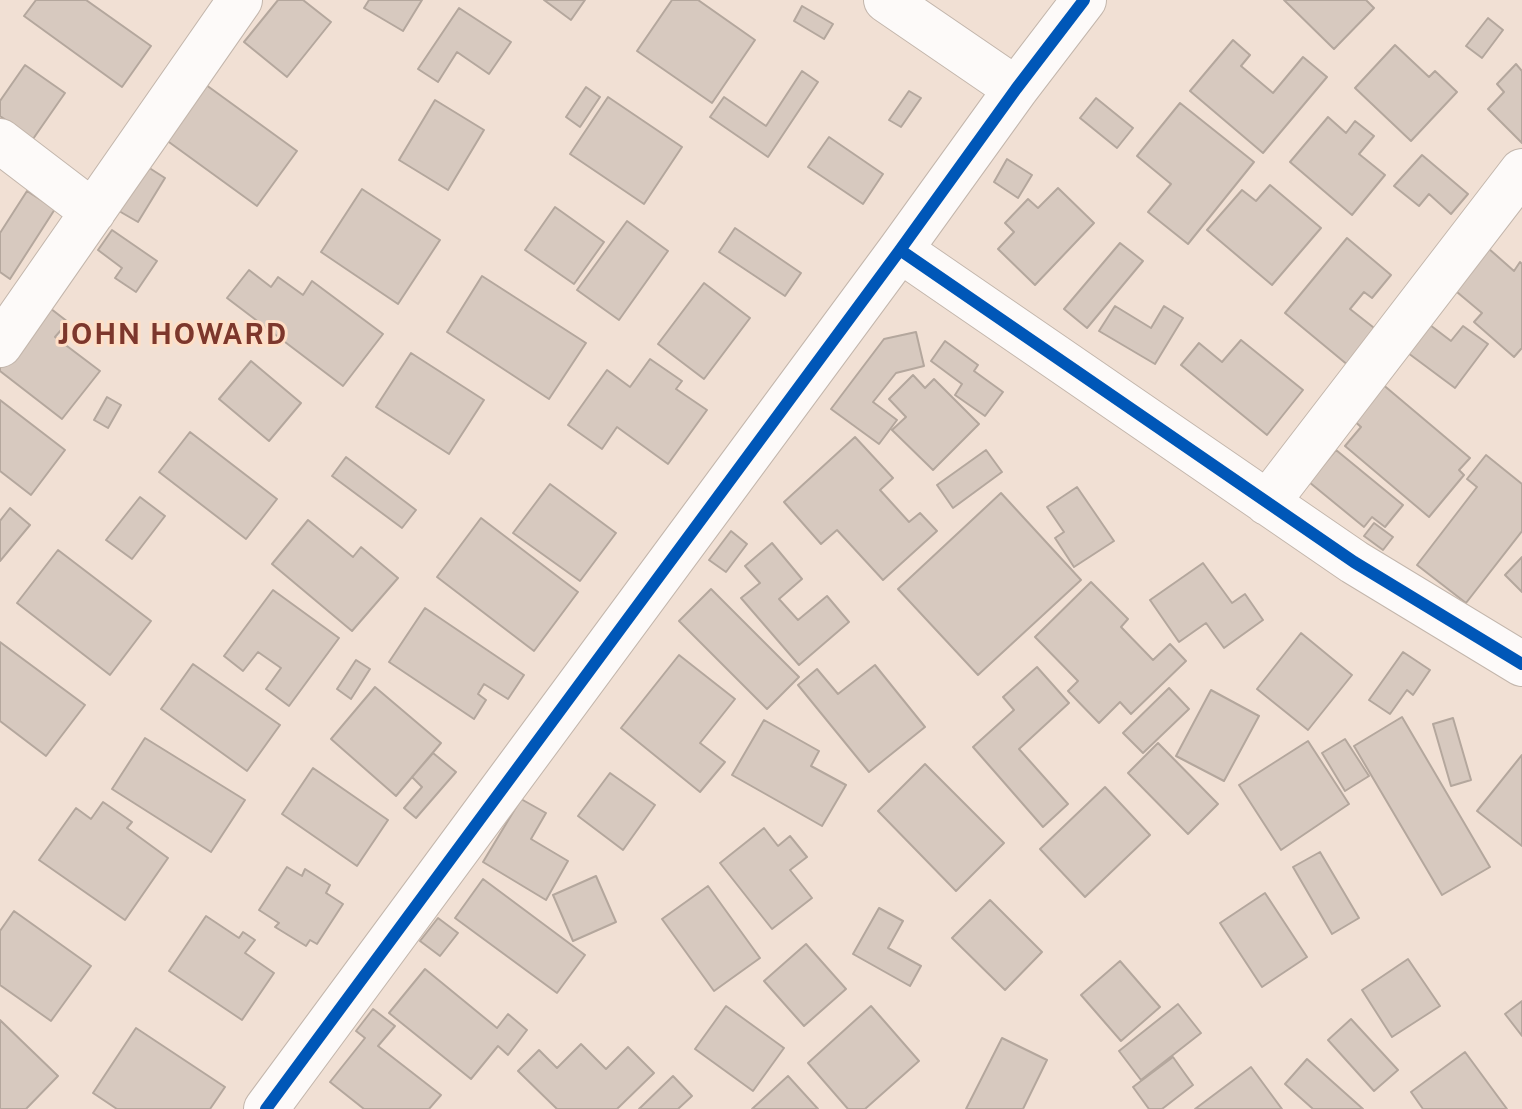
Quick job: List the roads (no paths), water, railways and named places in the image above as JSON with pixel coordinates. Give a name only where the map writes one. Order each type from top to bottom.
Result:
[{"type":"street","points":[[0,345],[240,0]]},
{"type":"street","points":[[886,0],[1016,89]]},
{"type":"street","points":[[266,1109],[1084,0]]},
{"type":"street","points":[[0,141],[93,212]]},
{"type":"street","points":[[1267,503],[1522,171]]},
{"type":"street","points":[[900,250],[1354,562],[1522,664]]},
{"type":"district","name":"JOHN HOWARD","points":[[173,335]]}]
